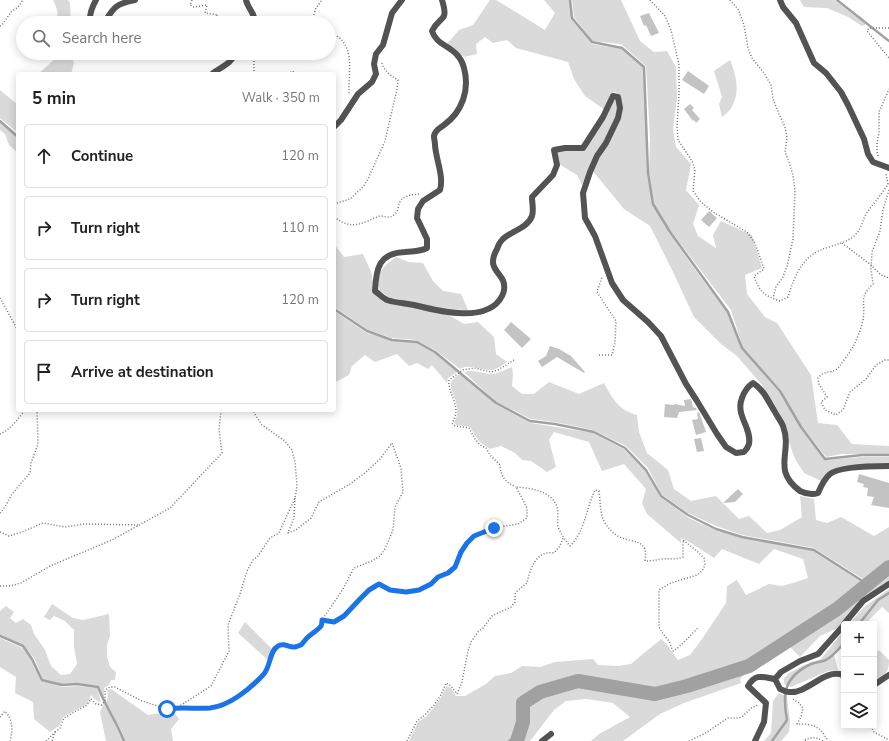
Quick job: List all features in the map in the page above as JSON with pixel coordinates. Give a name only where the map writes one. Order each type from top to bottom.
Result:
[{"type":"street","points":[[89,16],[92,6],[96,0]]},
{"type":"street","points":[[108,16],[113,8],[120,4],[136,0]]},
{"type":"street","points":[[246,0],[254,16]]},
{"type":"street","points":[[336,125],[358,94],[372,82],[376,74],[374,64],[376,54],[383,45],[392,13],[402,0]]},
{"type":"street","points":[[442,0],[445,14],[442,20],[435,25],[432,31],[434,38],[453,50],[460,57],[464,69],[465,96],[454,116],[436,130],[434,136],[436,157],[442,184],[440,190],[423,201],[418,209],[417,218],[428,239],[427,248],[419,252],[396,252],[385,258],[377,269],[375,291],[385,299],[427,309],[462,313],[486,310],[498,303],[504,290],[503,278],[496,270],[492,262],[502,240],[520,229],[532,216],[532,197],[553,175],[557,165],[554,150],[565,148],[583,148],[604,117],[613,96],[618,98],[620,108],[618,118],[606,143],[597,156],[583,193],[585,218],[595,236],[612,283],[624,300],[661,336],[686,384],[726,447],[736,453],[744,452],[749,446],[749,435],[740,413],[740,404],[748,386],[753,383],[759,387],[767,398],[783,425],[786,449],[784,462],[785,474],[792,484],[803,492],[812,495],[818,493],[823,482],[837,470],[870,466],[889,466]]},
{"type":"street","points":[[780,0],[796,23],[814,63],[826,73],[841,92],[864,139],[868,154],[874,162],[889,168]]},
{"type":"street","points":[[215,72],[228,64],[231,60]]},
{"type":"street","points":[[847,621],[864,601],[889,584]]},
{"type":"street","points":[[775,679],[781,672],[800,661],[818,654],[841,627]]},
{"type":"street","points":[[775,679],[780,689],[789,692],[798,691],[827,675],[838,673],[841,674]]},
{"type":"street","points":[[877,683],[889,675]]},
{"type":"street","points":[[755,741],[764,722],[766,703],[748,686],[752,680],[758,676],[775,679]]},
{"type":"street","points":[[542,741],[551,734]]},
{"type":"path","points":[[0,26],[23,0]]},
{"type":"path","points":[[192,0],[190,5],[194,7],[207,5],[205,13],[218,14],[217,16]]},
{"type":"path","points":[[313,16],[316,8],[322,0]]},
{"type":"path","points":[[650,0],[665,16],[671,30],[679,65],[678,140],[692,161],[695,170],[693,191],[701,202],[724,219],[747,232],[755,242],[764,269],[754,276],[758,287],[766,296],[773,299],[780,301],[788,297],[796,272],[809,257],[819,250],[849,240],[856,234],[866,214],[889,185],[888,177],[877,152],[879,112],[889,89]]},
{"type":"path","points":[[730,0],[738,10],[744,25],[748,48],[752,58],[771,85],[773,99],[785,126],[787,138],[785,152],[793,175],[795,191],[793,239],[787,266],[783,277],[776,287],[773,299]]},
{"type":"path","points":[[889,28],[869,28],[867,31],[885,51],[889,58]]},
{"type":"path","points":[[336,35],[344,41],[349,52],[350,107]]},
{"type":"path","points":[[336,203],[350,199],[363,187],[385,141],[398,80],[391,76],[383,68],[381,59]]},
{"type":"path","points":[[254,60],[254,72]]},
{"type":"path","points":[[889,190],[883,210],[880,231],[872,252],[871,265],[873,284],[868,288],[864,296],[863,320],[852,347],[839,368],[832,372],[823,373],[818,378],[819,384],[827,397],[821,402],[825,410],[836,416],[843,410],[850,392],[866,379],[876,365],[884,360],[889,360]]},
{"type":"path","points":[[336,218],[345,224],[358,225],[380,216],[388,218],[395,214],[399,202],[404,197],[421,194],[432,195]]},
{"type":"path","points":[[842,243],[881,274],[889,278]]},
{"type":"path","points":[[600,355],[612,355],[615,342],[616,321],[597,292],[604,263]]},
{"type":"path","points":[[0,298],[16,327]]},
{"type":"path","points":[[514,360],[498,370],[491,372],[474,368],[463,370],[449,380],[448,385],[455,401],[456,418],[452,423],[455,426],[469,428],[480,445],[486,448],[490,455],[500,465],[500,473],[504,479],[516,487],[526,488],[548,495],[554,501],[558,511],[557,523],[563,538],[570,546],[576,540],[581,529],[590,500],[595,490],[599,491],[602,518],[607,526],[619,537],[638,542],[644,546],[646,553],[645,560],[652,561],[683,557],[683,540],[698,552],[704,558],[705,565],[702,571],[697,575],[671,583],[658,590],[659,627],[673,651],[681,646],[699,627]]},
{"type":"path","points":[[0,434],[5,432],[23,412]]},
{"type":"path","points":[[0,513],[12,494],[30,473],[31,463],[38,444],[37,412]]},
{"type":"path","points":[[0,586],[21,584],[50,566],[112,540],[170,508],[222,453],[219,430],[222,412]]},
{"type":"path","points":[[46,741],[60,728],[64,718],[87,705],[91,699],[96,704],[102,705],[105,700],[105,690],[110,687],[115,687],[142,701],[167,709],[178,707],[209,708],[223,706],[264,674],[269,667],[273,650],[281,644],[296,647],[301,645],[318,629],[354,568],[380,556],[390,540],[395,520],[395,507],[403,492],[401,468],[392,444],[380,459],[366,472],[350,484],[319,502],[311,518],[304,525],[288,533],[294,518],[297,486],[295,462],[292,450],[285,441],[262,425],[254,412]]},
{"type":"path","points":[[322,620],[334,622],[344,616],[369,590],[379,584],[390,590],[406,592],[419,590],[431,584],[438,577],[448,573],[455,567],[461,552],[474,536],[494,528],[518,524],[527,518],[527,508],[516,487]]},
{"type":"path","points":[[178,707],[211,686],[229,651],[228,625],[247,571],[253,560],[258,556],[270,538],[279,533],[295,498]]},
{"type":"path","points":[[0,532],[9,536],[43,523],[65,526],[84,524],[141,525]]},
{"type":"path","points":[[408,741],[416,721],[434,704],[441,695],[446,684],[451,686],[457,694],[462,682],[471,642],[478,632],[492,616],[511,607],[515,602],[515,594],[527,583],[530,571],[536,561],[543,553],[554,552],[560,546],[563,538]]},
{"type":"path","points":[[789,692],[793,699],[803,708],[801,717],[796,724],[815,726],[822,731],[828,741]]},
{"type":"path","points":[[689,741],[704,734],[728,718],[739,718],[743,716],[751,708],[764,701]]},
{"type":"path","points":[[0,717],[5,711],[9,716],[12,725],[10,741]]},
{"type":"path","points":[[872,729],[874,732],[889,740]]},
{"type":"path","points":[[52,741],[55,732]]},
{"type":"path","points":[[806,741],[804,740],[817,738],[823,741]]},
{"type":"shaded area","points":[[53,0],[68,0],[70,3],[71,16],[57,16],[56,5]]},
{"type":"shaded area","points":[[490,0],[496,0],[545,30],[555,13],[544,0],[569,0],[572,19],[592,44],[621,49],[644,67],[647,175],[653,205],[669,233],[727,312],[743,350],[779,392],[801,429],[825,460],[862,457],[889,457],[889,463],[842,466],[833,469],[821,481],[804,473],[795,459],[784,424],[762,385],[737,356],[721,344],[694,317],[650,226],[624,209],[592,170],[615,130],[620,97],[617,93],[614,92],[612,94],[605,110],[585,96],[574,79],[568,62],[516,48],[507,40],[493,43],[485,37],[476,44],[477,54],[464,57],[454,48],[446,45],[459,30],[473,25]]},
{"type":"shaded area","points":[[572,0],[621,0],[640,41],[654,52],[667,51],[676,67],[677,98],[673,129],[676,147],[691,164],[686,190],[699,205],[693,224],[698,236],[716,248],[713,235],[721,221],[752,235],[762,268],[745,275],[747,294],[765,317],[777,323],[811,375],[818,423],[837,425],[852,444],[889,446],[889,454],[842,454],[826,457],[801,425],[779,388],[743,348],[731,310],[670,230],[654,204],[649,173],[650,138],[646,66],[621,44],[592,41],[574,17]]},
{"type":"shaded area","points":[[800,0],[834,0],[866,24],[862,26],[848,17],[827,8],[804,7]]},
{"type":"shaded area","points":[[54,60],[73,60],[74,63],[72,72],[40,72]]},
{"type":"shaded area","points":[[730,60],[736,78],[737,90],[734,102],[728,112],[722,117],[719,104],[722,97],[714,71]]},
{"type":"shaded area","points":[[0,90],[16,103],[16,131],[0,118]]},
{"type":"shaded area","points":[[616,99],[618,102],[617,119],[595,156],[582,185],[577,175],[559,164],[556,152],[584,150],[613,100]]},
{"type":"shaded area","points":[[0,122],[16,136],[16,151],[9,145],[5,134],[0,130]]},
{"type":"shaded area","points":[[336,247],[344,257],[363,254],[372,274],[373,292],[385,301],[447,314],[464,324],[478,322],[494,337],[496,354],[507,362],[492,370],[472,367],[464,367],[460,369],[435,350],[416,340],[392,338],[368,330],[336,308]]},
{"type":"shaded area","points":[[396,257],[409,262],[423,263],[433,281],[443,291],[461,294],[468,310],[445,309],[388,297],[380,291],[378,280],[379,275],[383,268]]},
{"type":"shaded area","points":[[336,312],[367,333],[394,341],[417,343],[435,353],[457,372],[448,378],[447,383],[432,365],[428,369],[417,363],[409,366],[397,354],[375,362],[365,355],[352,366],[349,375],[336,382]]},
{"type":"shaded area","points":[[512,367],[512,386],[522,394],[534,394],[549,382],[579,394],[604,383],[613,399],[621,407],[630,413],[637,415],[639,432],[647,453],[668,470],[674,489],[691,501],[716,496],[739,519],[749,516],[767,533],[780,530],[802,517],[800,496],[814,499],[816,520],[827,523],[841,517],[874,536],[889,527],[889,564],[866,581],[814,548],[742,535],[716,526],[688,513],[661,494],[648,468],[626,446],[593,430],[555,422],[531,419],[496,402],[464,372],[474,371],[493,374]]},
{"type":"shaded area","points":[[460,374],[466,377],[495,404],[531,423],[594,433],[625,450],[646,471],[660,497],[689,518],[717,531],[743,538],[814,551],[864,584],[836,608],[748,664],[655,692],[577,679],[538,691],[521,703],[518,731],[507,741],[409,741],[418,722],[427,716],[442,696],[446,686],[451,688],[456,696],[465,696],[486,684],[495,676],[511,673],[522,666],[540,667],[555,662],[593,659],[598,665],[618,666],[631,664],[661,639],[678,660],[690,655],[726,603],[727,586],[737,580],[746,595],[769,584],[781,586],[808,578],[803,559],[774,549],[759,564],[722,549],[714,558],[681,538],[681,543],[647,514],[642,503],[646,489],[624,464],[602,471],[589,442],[554,432],[549,440],[556,467],[547,472],[531,461],[522,460],[515,453],[501,446],[490,449],[480,442],[470,427],[456,425],[454,422],[457,416],[457,405],[451,383],[453,379]]},
{"type":"shaded area","points":[[889,569],[889,582],[876,592],[845,621],[841,621],[841,625],[838,628],[820,636],[800,657],[790,647],[766,663],[745,674],[740,679],[741,683],[684,703],[660,714],[623,741],[591,741],[599,734],[630,717],[613,703],[587,699],[566,701],[554,710],[530,741],[519,741],[526,704],[547,693],[571,685],[587,684],[656,695],[744,669],[762,661],[839,610]]},
{"type":"shaded area","points":[[889,589],[889,613],[882,607],[868,621],[852,621],[864,607]]},
{"type":"shaded area","points":[[52,604],[73,618],[83,620],[109,614],[110,635],[107,646],[107,657],[110,667],[116,672],[115,680],[111,680],[109,685],[104,688],[104,699],[98,686],[77,683],[61,684],[43,679],[34,658],[23,645],[0,635],[0,611],[6,606],[14,612],[10,618],[16,623],[23,619],[31,625],[34,634],[45,650],[51,666],[61,675],[70,674],[77,664],[74,647],[74,630],[65,621],[54,616],[50,620],[44,617]]},
{"type":"shaded area","points":[[245,622],[272,649],[268,660],[238,633]]},
{"type":"shaded area","points":[[841,634],[841,648],[834,655],[838,670],[828,671],[791,687],[784,684],[784,678],[789,673],[802,666],[821,659]]},
{"type":"shaded area","points":[[0,638],[22,648],[32,659],[42,680],[62,687],[78,686],[97,688],[101,702],[97,701],[91,695],[87,704],[63,717],[59,726],[50,732],[34,719],[33,702],[15,693],[16,677],[0,667]]},
{"type":"shaded area","points":[[879,650],[889,660],[889,665],[885,674],[877,680],[877,657],[877,652]]},
{"type":"shaded area","points":[[111,689],[148,715],[173,711],[179,719],[171,729],[173,741],[125,741],[122,732],[106,703],[108,695],[107,690]]},
{"type":"shaded area","points":[[779,693],[787,697],[790,722],[789,732],[781,741],[764,741],[771,733],[773,701]]},
{"type":"shaded area","points":[[104,704],[121,733],[123,741],[106,741],[100,712]]},
{"type":"building","points":[[649,13],[659,33],[651,36],[646,25],[644,26],[640,16]]},
{"type":"building","points":[[688,71],[709,86],[704,94],[682,80]]},
{"type":"building","points":[[690,104],[694,108],[692,110],[700,119],[696,123],[684,109]]},
{"type":"building","points":[[709,211],[717,218],[709,227],[701,220]]},
{"type":"building","points":[[511,322],[531,339],[522,348],[504,330]]},
{"type":"building","points":[[550,346],[571,356],[585,372],[584,373],[557,357],[542,367],[538,361],[546,356]]},
{"type":"building","points":[[691,399],[693,407],[697,410],[679,412],[677,418],[664,417],[665,404],[685,406],[684,400]]},
{"type":"building","points":[[699,412],[706,432],[696,435],[692,420],[698,419],[697,413]]},
{"type":"building","points":[[701,438],[704,451],[697,452],[694,439]]},
{"type":"building","points":[[859,474],[889,483],[889,508],[871,505],[874,497],[867,496],[868,488],[863,487],[864,484],[857,482]]},
{"type":"building","points":[[738,489],[743,494],[735,502],[723,503]]},
{"type":"waterway","points":[[570,0],[572,18],[592,42],[622,48],[644,67],[648,173],[653,204],[670,232],[728,312],[742,348],[780,391],[801,427],[825,459],[862,455],[889,455]]},
{"type":"waterway","points":[[837,0],[889,41]]},
{"type":"waterway","points":[[0,121],[16,135]]},
{"type":"waterway","points":[[336,310],[367,331],[392,340],[417,342],[435,352],[496,403],[530,421],[555,424],[594,432],[625,448],[646,470],[661,496],[688,515],[716,529],[742,537],[814,550],[867,584]]},
{"type":"waterway","points":[[517,741],[523,722],[523,703],[540,692],[578,681],[655,694],[687,686],[749,666],[837,609],[889,567]]},
{"type":"waterway","points":[[861,621],[878,600],[889,593]]},
{"type":"waterway","points":[[0,636],[23,646],[32,659],[42,680],[62,685],[77,684],[98,687],[124,741]]},
{"type":"waterway","points":[[772,741],[787,720],[785,710],[785,694],[790,680],[802,669],[811,664],[824,661],[829,658],[841,646]]},
{"type":"waterway","points":[[509,741],[520,732]]},
{"type":"route","points":[[167,709],[178,707],[209,708],[223,706],[264,674],[269,667],[273,650],[281,644],[292,647],[301,645],[318,629],[322,624],[322,620],[334,622],[344,616],[369,590],[379,584],[390,590],[406,592],[419,590],[431,584],[438,577],[448,573],[455,567],[461,552],[474,536],[483,531],[494,528]]}]
